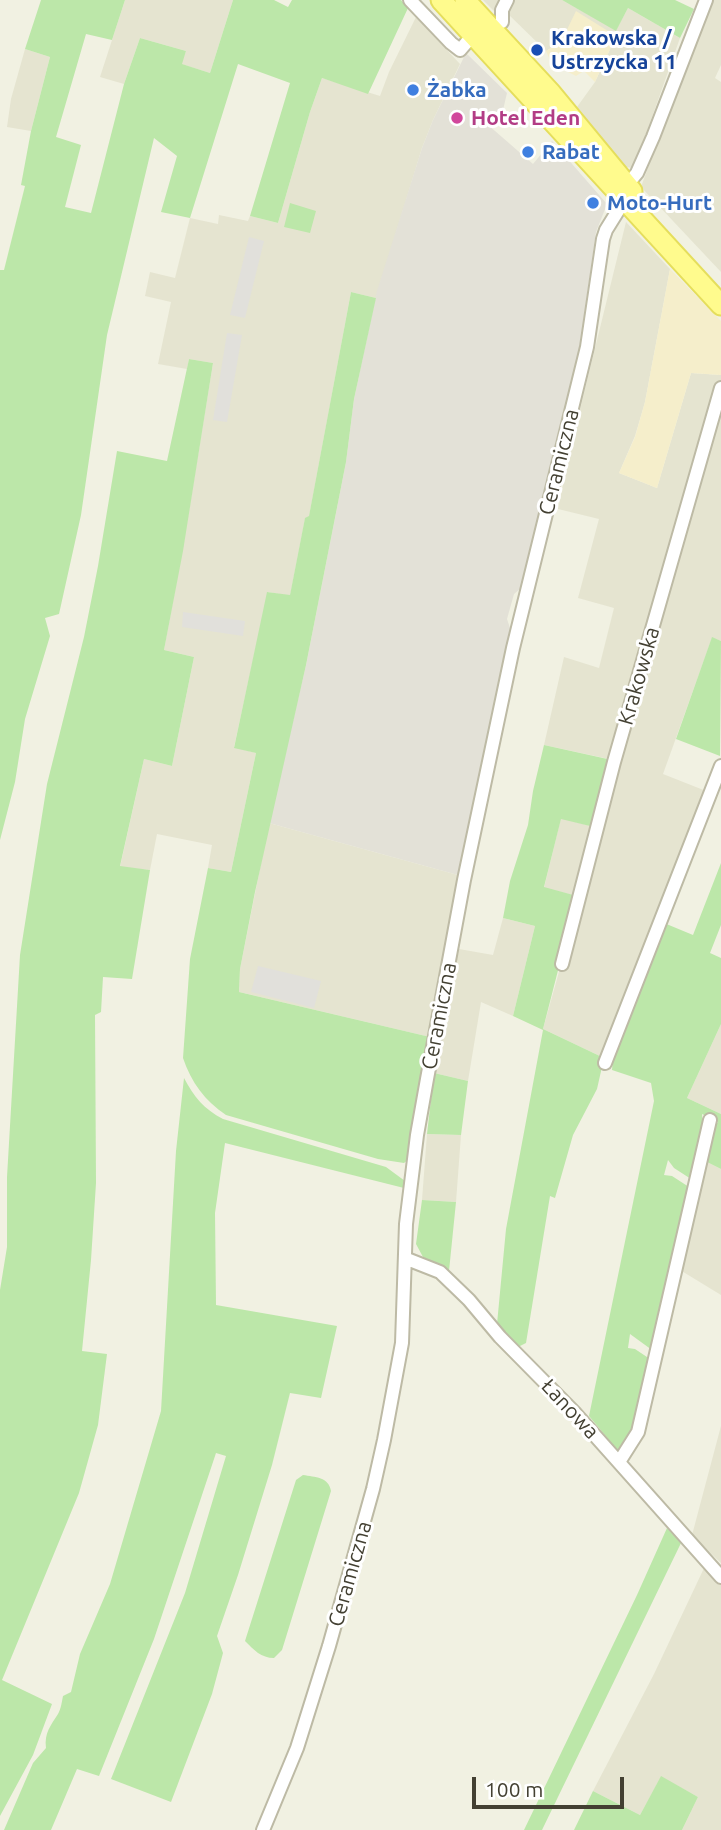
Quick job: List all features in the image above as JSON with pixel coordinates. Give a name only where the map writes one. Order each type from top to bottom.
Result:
[{"type":"main road","points":[[441,0],[625,193],[721,286]]},
{"type":"main road","points":[[465,0],[551,93],[625,193],[721,305]]},
{"type":"street","points":[[410,0],[460,50],[473,35]]},
{"type":"street","points":[[502,22],[502,9],[507,0]]},
{"type":"street","name":"Ceramiczna","points":[[263,1830],[301,1735],[329,1646],[373,1489],[395,1392],[402,1343],[407,1259],[406,1224],[417,1135],[464,880],[513,648],[587,347],[603,239],[653,137],[706,0]]},
{"type":"street","name":"Krakowska","points":[[562,964],[614,762],[721,388]]},
{"type":"street","points":[[605,1063],[721,766]]},
{"type":"street","points":[[619,1462],[638,1432],[710,1120]]},
{"type":"street","name":"Łanowa","points":[[407,1259],[440,1272],[459,1290],[619,1462],[721,1577]]},
{"type":"shaded area","points":[[125,0],[233,0],[210,73],[181,64],[186,51],[140,38],[124,84],[100,77]]},
{"type":"shaded area","points":[[483,0],[562,0],[616,30],[628,8],[680,38],[634,168],[625,167],[577,107],[595,82],[616,36],[561,42],[546,51],[507,13],[496,13]]},
{"type":"shaded area","points":[[711,0],[721,0],[721,65],[715,78],[721,82],[721,272],[641,187]]},
{"type":"shaded area","points":[[576,11],[616,36],[595,82],[584,71],[576,76],[568,72],[550,60],[546,51],[561,42]]},
{"type":"shaded area","points":[[416,17],[460,64],[422,148],[376,298],[351,292],[309,517],[305,519],[290,596],[268,592],[234,747],[256,753],[231,872],[208,868],[212,845],[157,834],[150,870],[120,867],[144,759],[172,766],[194,657],[164,650],[213,363],[189,359],[187,369],[158,364],[171,302],[145,296],[150,272],[175,278],[190,218],[218,224],[219,215],[248,221],[250,216],[278,223],[322,78],[380,96]]},
{"type":"shaded area","points":[[25,49],[50,57],[31,131],[7,127],[11,99]]},
{"type":"shaded area","points":[[466,53],[507,93],[503,110],[487,124],[533,164],[552,141],[607,204],[596,232],[579,350],[520,589],[514,594],[507,619],[510,628],[458,875],[269,823],[306,665],[346,462],[354,399],[377,291],[422,148]]},
{"type":"shaded area","points":[[626,222],[670,269],[645,402],[635,436],[619,473],[657,488],[691,373],[721,375],[721,641],[712,638],[663,774],[706,791],[604,1058],[543,1029],[618,761],[544,745],[564,657],[599,668],[614,608],[578,598],[599,519],[558,509]]},
{"type":"shaded area","points":[[249,237],[264,241],[245,318],[230,315]]},
{"type":"shaded area","points":[[670,269],[721,321],[721,375],[691,373],[657,488],[619,473],[635,437],[645,402]]},
{"type":"shaded area","points":[[227,333],[242,335],[227,422],[213,420]]},
{"type":"shaded area","points":[[183,612],[245,621],[243,636],[182,627]]},
{"type":"shaded area","points":[[561,818],[594,827],[577,896],[544,888]]},
{"type":"shaded area","points":[[269,823],[458,875],[430,1037],[239,992],[240,969]]},
{"type":"shaded area","points":[[503,918],[535,926],[513,1016],[481,1002],[468,1081],[434,1073],[459,949],[493,955]]},
{"type":"shaded area","points":[[258,966],[321,981],[314,1008],[251,992]]},
{"type":"shaded area","points":[[721,1024],[721,1114],[687,1098]]},
{"type":"shaded area","points":[[427,1134],[461,1135],[456,1202],[422,1200]]},
{"type":"shaded area","points":[[705,1161],[721,1169],[721,1295],[680,1270]]},
{"type":"shaded area","points":[[721,1426],[721,1563],[692,1535]]},
{"type":"shaded area","points":[[705,1566],[721,1584],[721,1830],[682,1830],[698,1797],[661,1777],[640,1815],[593,1791],[654,1674]]},
{"type":"green space","points":[[41,0],[125,0],[112,40],[86,34],[56,137],[81,145],[65,207],[91,213],[124,84],[140,38],[186,51],[182,64],[210,73],[233,0],[274,0],[288,7],[292,0],[401,0],[408,8],[368,94],[322,78],[278,223],[250,216],[290,83],[238,64],[190,218],[161,212],[177,156],[154,138],[107,335],[81,515],[59,614],[45,618],[50,636],[25,719],[15,782],[0,840],[0,270],[4,270],[25,186],[21,185],[31,131],[50,57],[25,49]]},
{"type":"green space","points":[[562,0],[675,0],[694,9],[680,38],[628,8],[616,31]]},
{"type":"green space","points":[[290,203],[316,211],[310,233],[284,227]]},
{"type":"green space","points":[[351,292],[376,298],[354,399],[346,462],[306,665],[255,892],[240,969],[239,992],[430,1037],[409,1159],[404,1163],[378,1159],[226,1115],[200,1090],[183,1058],[190,959],[208,868],[231,872],[256,753],[234,748],[267,592],[290,595],[305,518],[309,516]]},
{"type":"green space","points":[[189,359],[213,363],[164,650],[194,657],[172,766],[144,759],[120,866],[150,870],[132,979],[103,977],[101,1012],[95,1015],[96,1183],[82,1351],[107,1354],[98,1425],[79,1493],[2,1680],[52,1704],[33,1755],[0,1816],[0,1290],[7,1247],[7,1177],[20,955],[47,784],[84,637],[117,451],[167,461]]},
{"type":"green space","points":[[712,637],[721,641],[720,756],[676,739]]},
{"type":"green space","points":[[544,745],[612,760],[594,827],[561,819],[544,887],[577,896],[543,1029],[604,1058],[597,1089],[573,1135],[555,1198],[550,1196],[526,1343],[518,1347],[497,1324],[506,1229],[543,1030],[513,1016],[535,926],[503,918],[510,881],[528,825]]},
{"type":"green space","points":[[721,863],[721,925],[710,953],[721,958],[721,1024],[687,1098],[721,1114],[721,1169],[705,1161],[712,1128],[718,1122],[702,1114],[703,1124],[691,1179],[674,1168],[668,1160],[664,1175],[672,1176],[689,1187],[652,1350],[630,1334],[628,1348],[635,1349],[650,1359],[635,1424],[619,1452],[589,1416],[654,1101],[651,1083],[612,1070],[613,1058],[664,923],[693,935]]},
{"type":"green space","points":[[434,1073],[468,1081],[461,1135],[427,1134]]},
{"type":"green space","points":[[184,1078],[200,1102],[223,1119],[386,1167],[405,1181],[404,1188],[225,1143],[215,1213],[216,1305],[337,1326],[321,1398],[290,1393],[272,1465],[217,1636],[223,1653],[212,1694],[171,1802],[111,1779],[185,1593],[226,1456],[216,1453],[154,1639],[99,1776],[77,1769],[51,1830],[4,1830],[33,1763],[46,1748],[47,1734],[59,1712],[63,1696],[71,1692],[80,1654],[110,1584],[161,1411],[176,1151]]},
{"type":"green space","points":[[422,1200],[456,1202],[449,1271],[423,1257],[416,1244]]},
{"type":"green space","points":[[303,1475],[324,1480],[331,1491],[282,1650],[274,1658],[269,1658],[258,1653],[245,1641],[296,1480]]},
{"type":"green space","points":[[667,1528],[681,1543],[542,1830],[524,1830],[637,1595]]},
{"type":"green space","points":[[661,1776],[698,1797],[682,1830],[574,1830],[593,1791],[640,1815]]},
{"type":"place","name":"Krakowska / Ustrzycka 11","points":[[537,50]]},
{"type":"place","name":"Żabka","points":[[413,90]]},
{"type":"place","name":"Hotel Eden","points":[[457,118]]},
{"type":"place","name":"Rabat","points":[[528,152]]},
{"type":"place","name":"Moto-Hurt","points":[[593,203]]}]
